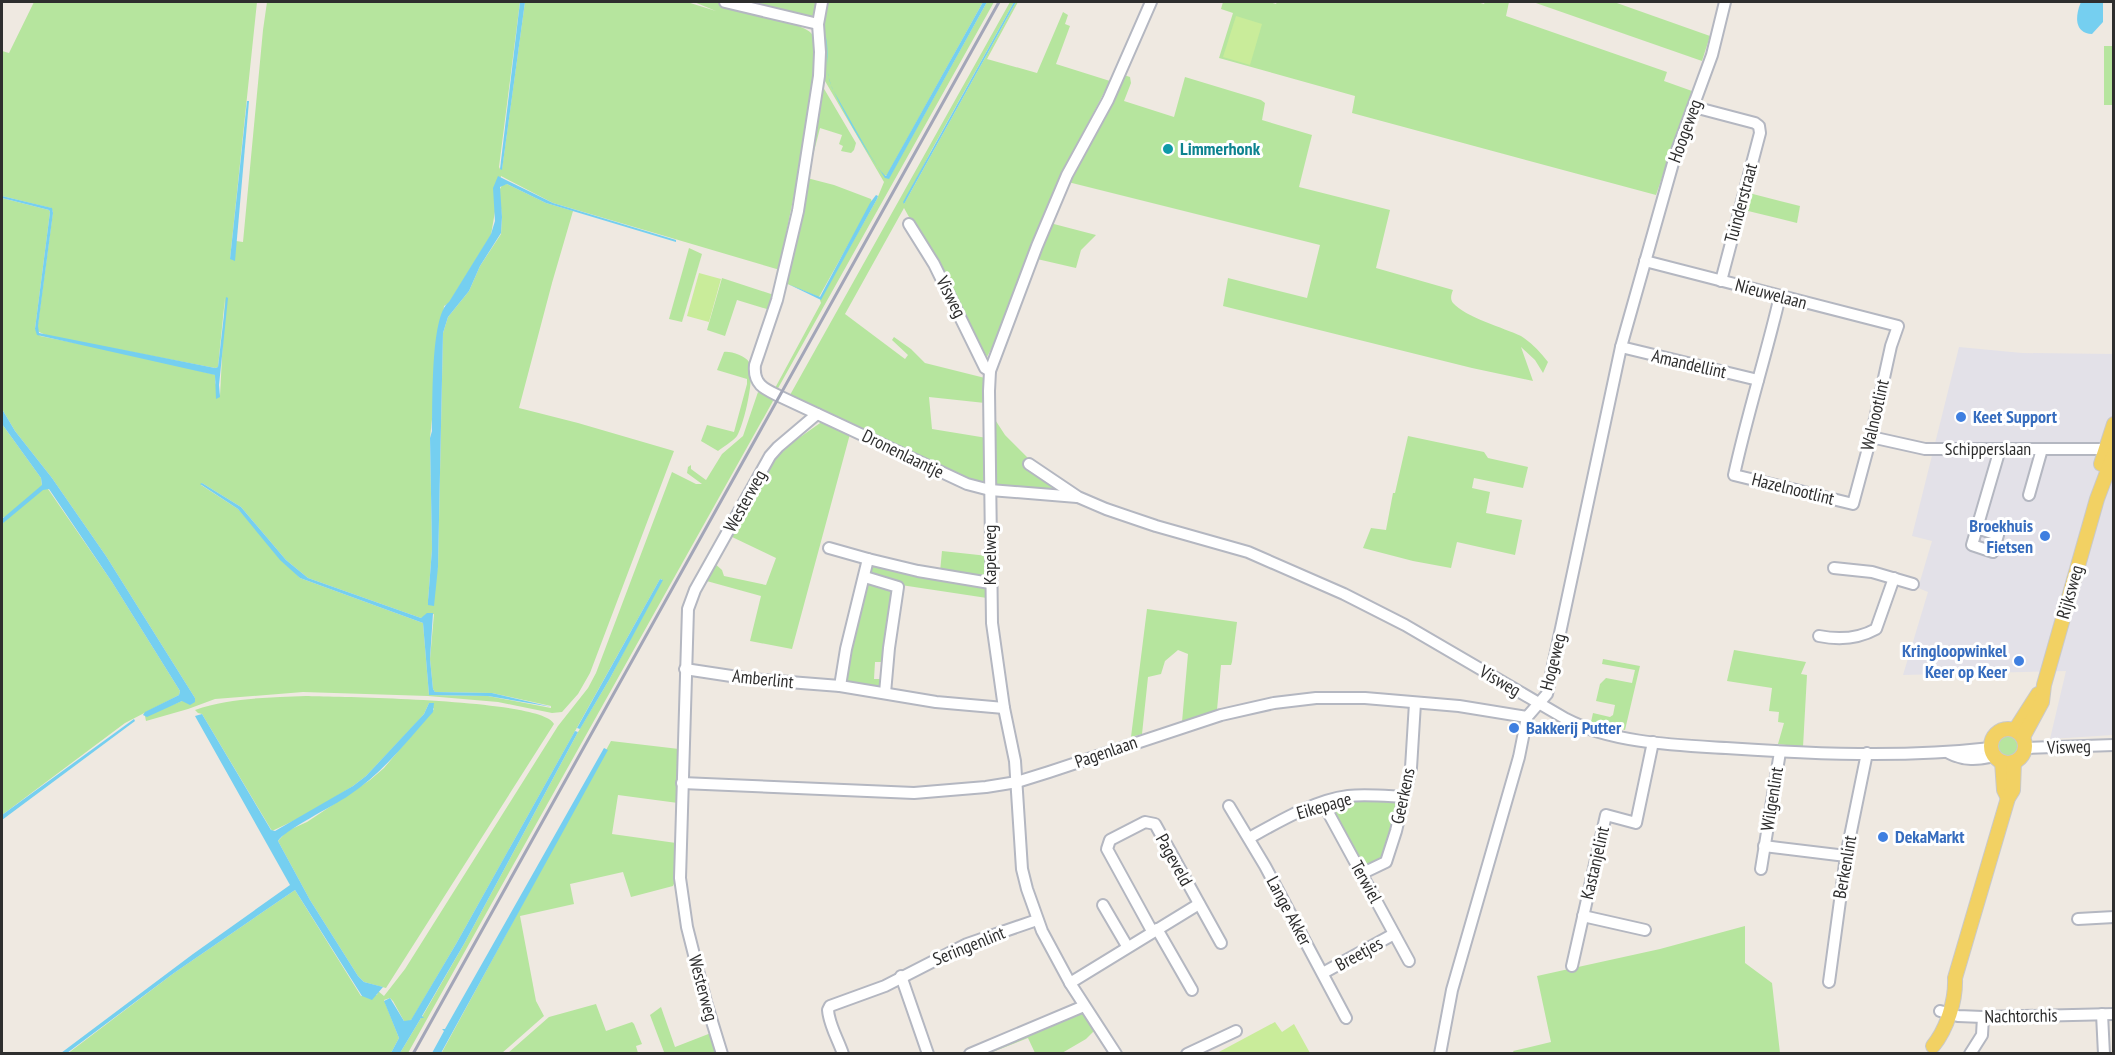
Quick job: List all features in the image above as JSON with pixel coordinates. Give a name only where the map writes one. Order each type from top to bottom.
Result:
[{"type":"main road","name":"Rijksweg","points":[[2021,738],[2044,685],[2111,451],[2114,424]]},
{"type":"main road","points":[[1932,1050],[1933,1034],[1944,1012],[1947,987],[1955,978],[2008,798],[2004,790],[2000,757],[1992,738],[1999,731],[2008,728],[2021,738],[2022,757],[2000,757]]},
{"type":"street","points":[[725,2],[818,24]]},
{"type":"street","points":[[817,414],[761,387],[756,380],[754,370],[783,281],[803,184],[819,76],[818,24],[822,2]]},
{"type":"street","name":"Kapelweg","points":[[1116,1053],[1070,983],[1037,920],[1022,869],[1017,782],[994,646],[990,583],[988,402],[990,371],[1054,206],[1067,176],[1108,100],[1151,2]]},
{"type":"street","name":"Hoogeweg","points":[[1645,261],[1675,156],[1712,55],[1725,2]]},
{"type":"street","name":"Tuinderstraat","points":[[1694,107],[1759,126],[1760,133],[1720,281]]},
{"type":"street","name":"Visweg","points":[[909,224],[934,264],[986,368],[990,371]]},
{"type":"street","name":"Nieuwelaan","points":[[1645,261],[1898,326]]},
{"type":"street","name":"Hogeweg","points":[[1527,717],[1547,694],[1621,347],[1645,261]]},
{"type":"street","points":[[1758,380],[1768,351],[1780,297]]},
{"type":"street","name":"Walnootlint","points":[[1852,504],[1898,326]]},
{"type":"street","name":"Amandellint","points":[[1621,347],[1758,380]]},
{"type":"street","name":"Hazelnootlint","points":[[1758,380],[1744,427],[1734,475],[1852,504]]},
{"type":"street","name":"Dronenlaantje","points":[[817,414],[954,479],[990,490]]},
{"type":"street","name":"Westerweg","points":[[723,1053],[706,1002],[685,914],[680,878],[688,609],[695,590],[770,456],[817,414]]},
{"type":"street","name":"Schipperslaan","points":[[1871,437],[1925,449],[2111,451]]},
{"type":"street","points":[[1977,528],[2000,449]]},
{"type":"street","points":[[2029,495],[2042,449]]},
{"type":"street","name":"Visweg","points":[[1029,464],[1078,497],[1156,526],[1216,542],[1268,560],[1344,594],[1405,625],[1583,727],[1653,742],[1780,752],[1949,753],[2000,757]]},
{"type":"street","name":"Visweg","points":[[990,490],[1078,497]]},
{"type":"street","points":[[829,549],[918,572],[990,583]]},
{"type":"street","points":[[840,686],[846,649],[868,559]]},
{"type":"street","points":[[1834,568],[1862,570],[1913,584]]},
{"type":"street","points":[[864,577],[898,587],[885,693]]},
{"type":"street","points":[[1819,636],[1850,638],[1862,636],[1876,629],[1894,578]]},
{"type":"street","name":"Amberlint","points":[[685,669],[779,683],[840,686],[936,702],[1004,708]]},
{"type":"street","name":"Pagenlaan","points":[[682,783],[914,793],[987,787],[1017,782],[1221,715],[1255,707],[1316,698],[1365,698],[1469,708],[1527,717]]},
{"type":"street","name":"Geerkens","points":[[1362,874],[1386,862],[1411,768],[1415,703]]},
{"type":"street","points":[[1440,1053],[1452,990],[1519,757],[1527,717]]},
{"type":"street","name":"Visweg","points":[[2021,738],[2114,745]]},
{"type":"street","name":"Kastanjelint","points":[[1572,966],[1606,815],[1636,823],[1653,742]]},
{"type":"street","name":"Wilgenlint","points":[[1761,869],[1780,752]]},
{"type":"street","name":"Berkenlint","points":[[1829,982],[1846,856],[1867,753]]},
{"type":"street","name":"Eikepage","points":[[1249,838],[1286,818],[1346,796],[1404,797]]},
{"type":"street","name":"Terwiel","points":[[1323,803],[1409,961]]},
{"type":"street","name":"Lange Akker","points":[[1228,806],[1249,838],[1346,1018]]},
{"type":"street","name":"Pageveld","points":[[1192,990],[1107,849],[1110,840],[1145,822],[1155,825],[1221,943]]},
{"type":"street","name":"Wilgenlint","points":[[1764,846],[1846,856]]},
{"type":"street","name":"Pageveld","points":[[1070,983],[1199,904]]},
{"type":"street","points":[[1103,905],[1127,946]]},
{"type":"street","name":"Kastanjelint","points":[[1583,916],[1645,930]]},
{"type":"street","points":[[2078,919],[2114,917]]},
{"type":"street","name":"Seringenlint","points":[[843,1053],[836,1033],[828,1020],[830,1006],[868,993],[967,944],[1037,920]]},
{"type":"street","name":"Breetjes","points":[[1323,974],[1395,934]]},
{"type":"street","points":[[901,976],[928,1053]]},
{"type":"street","points":[[970,1053],[1084,1006]]},
{"type":"street","name":"Nachtorchis","points":[[1944,1012],[1983,1017],[2108,1014]]},
{"type":"street","points":[[2104,1053],[2108,1014]]},
{"type":"street","points":[[1970,1053],[1982,1035],[1983,1017]]},
{"type":"street","points":[[1187,1053],[1236,1031]]},
{"type":"shaded area","points":[[1959,347],[2022,353],[2113,354],[2113,735],[2050,739],[2066,671],[1903,675],[1928,592],[1918,588],[1932,541],[1912,536]]},
{"type":"green space","points":[[34,2],[257,2],[230,259],[235,253],[236,241],[243,242],[267,2],[520,2],[500,169],[502,169],[525,2],[687,2],[716,11],[694,2],[714,2],[736,6],[795,24],[811,33],[815,48],[810,108],[780,270],[553,203],[501,176],[491,235],[449,303],[444,306],[430,438],[432,549],[428,601],[438,567],[443,333],[448,317],[469,291],[480,266],[501,234],[499,191],[502,185],[507,184],[546,203],[573,211],[519,408],[674,451],[590,673],[578,694],[562,712],[552,713],[498,702],[428,696],[303,692],[215,699],[146,721],[145,716],[195,698],[106,556],[52,478],[15,431],[2,409],[2,198],[50,212],[35,329],[40,336],[135,355],[216,375],[215,382],[220,396],[225,298],[218,367],[215,368],[48,336],[37,331],[53,212],[51,208],[2,196],[2,51],[9,53]],"holes":[[[202,483],[241,507],[286,560],[308,578],[421,618],[434,614],[430,659],[435,692],[492,693],[551,706],[551,708],[488,696],[429,695],[423,623],[300,578],[238,509],[201,485]]]},
{"type":"green space","points":[[737,2],[819,2],[815,14],[809,18]]},
{"type":"green space","points":[[825,2],[983,2],[887,175],[884,176],[889,178],[987,2],[994,2],[777,390],[774,390],[884,182],[825,81],[821,30]]},
{"type":"green space","points":[[1010,2],[1014,2],[904,204],[1016,2],[1018,2],[987,59],[1037,73],[1063,12],[1068,15],[1065,24],[1070,26],[1056,64],[1110,81],[1056,185],[999,334],[987,357],[904,208],[845,314],[905,359],[908,355],[892,340],[894,337],[925,363],[985,378],[985,403],[929,397],[932,429],[987,438],[987,478],[981,483],[958,476],[790,395]]},
{"type":"green space","points":[[1223,2],[1276,4],[1277,2],[1477,2],[1484,4],[1485,2],[1509,2],[1506,16],[1667,72],[1664,81],[1692,91],[1656,195],[1352,113],[1355,96],[1219,58],[1233,13],[1221,9]]},
{"type":"green space","points":[[1533,2],[1614,2],[1710,36],[1702,61]]},
{"type":"green space","points":[[1236,16],[1262,24],[1250,65],[1223,57]]},
{"type":"green space","points":[[2104,46],[2113,46],[2113,105],[2104,105]]},
{"type":"green space","points":[[1124,75],[1130,77],[1131,83],[1124,101],[1174,117],[1185,77],[1261,100],[1265,103],[1262,120],[1312,135],[1299,187],[1390,210],[1376,268],[1453,290],[1451,300],[1466,313],[1521,336],[1539,351],[1548,362],[1543,373],[1535,360],[1521,347],[1533,381],[1223,306],[1228,278],[1307,298],[1320,245],[1068,182]]},
{"type":"green space","points":[[823,87],[856,143],[851,153],[841,151],[843,146],[839,144],[842,135],[820,128],[811,163],[809,161]]},
{"type":"green space","points":[[807,178],[834,185],[871,199],[872,202],[819,297],[785,283],[792,260]]},
{"type":"green space","points":[[1749,193],[1800,206],[1797,223],[1744,210]]},
{"type":"green space","points":[[1050,223],[1096,235],[1081,250],[1076,268],[1037,259]]},
{"type":"green space","points":[[689,248],[702,254],[682,322],[669,319]]},
{"type":"green space","points":[[699,273],[721,279],[709,322],[687,316]]},
{"type":"green space","points":[[722,278],[774,295],[770,310],[737,300],[725,336],[707,330]]},
{"type":"green space","points":[[724,352],[738,354],[747,360],[751,368],[751,377],[746,411],[740,430],[735,438],[718,451],[701,441],[707,425],[734,432],[747,384],[747,379],[717,370]]},
{"type":"green space","points":[[758,392],[772,398],[773,401],[408,1053],[400,1053],[464,944],[662,579],[412,1019],[408,1022],[404,1021],[393,1001],[390,998],[384,1000],[399,1038],[391,1053],[67,1054],[174,973],[295,890],[361,996],[377,995],[378,991],[384,996],[405,969],[558,726],[588,688],[596,673],[672,472],[696,484],[702,484],[687,473],[688,467],[691,465],[691,469],[706,480],[722,454],[743,436]]},
{"type":"green space","points":[[992,415],[1005,435],[1028,458],[1024,466],[1067,493],[995,487]]},
{"type":"green space","points":[[823,421],[850,434],[792,649],[750,641],[761,596],[703,580],[713,562],[722,570],[724,576],[766,585],[776,558],[730,536],[772,461]]},
{"type":"green space","points":[[2,424],[41,478],[42,486],[6,517],[43,489],[48,489],[112,582],[180,691],[179,695],[125,723],[2,815],[2,524],[6,520],[4,517],[2,519]]},
{"type":"green space","points":[[1408,436],[1484,452],[1488,458],[1528,467],[1523,488],[1474,478],[1472,488],[1490,492],[1486,513],[1522,520],[1515,555],[1457,542],[1451,568],[1363,548],[1371,528],[1386,530]]},
{"type":"green space","points":[[942,551],[988,556],[986,575],[984,577],[940,572]]},
{"type":"green space","points":[[872,565],[985,587],[987,598],[901,585],[870,574]]},
{"type":"green space","points":[[869,583],[894,591],[884,662],[875,662],[874,679],[882,679],[880,689],[846,683],[844,677]]},
{"type":"green space","points":[[1147,609],[1237,622],[1232,662],[1231,665],[1221,665],[1217,710],[1182,722],[1188,654],[1178,650],[1165,661],[1161,674],[1148,677],[1142,734],[1131,737]]},
{"type":"green space","points":[[1734,650],[1806,662],[1801,674],[1807,675],[1803,747],[1778,744],[1784,723],[1778,722],[1779,712],[1769,711],[1772,688],[1727,681]]},
{"type":"green space","points":[[1603,659],[1640,666],[1625,730],[1591,722],[1593,713],[1610,717],[1613,715],[1615,705],[1596,701],[1600,684],[1606,678],[1632,683],[1635,670],[1602,664]]},
{"type":"green space","points":[[306,696],[480,704],[542,716],[554,724],[386,988],[364,982],[358,976],[310,900],[278,841],[287,831],[307,822],[370,780],[384,768],[434,709],[429,703],[417,722],[366,776],[353,786],[306,815],[272,831],[202,714],[195,710],[236,700]]},
{"type":"green space","points":[[2008,734],[2013,735],[2019,741],[2019,751],[2013,757],[2008,758],[2003,757],[1997,751],[1996,746],[1997,741],[2003,735]]},
{"type":"green space","points":[[611,741],[679,749],[678,803],[618,795],[612,834],[676,843],[676,879],[673,886],[631,897],[623,872],[570,884],[574,904],[520,916],[536,1001],[544,1016],[502,1053],[441,1054]]},
{"type":"green space","points":[[1354,798],[1392,800],[1397,805],[1383,858],[1367,867],[1361,865],[1331,808],[1334,802]]},
{"type":"green space","points":[[1745,926],[1745,963],[1772,983],[1780,1053],[1515,1054],[1513,1051],[1551,1042],[1537,976],[1660,949]]},
{"type":"green space","points":[[596,1004],[606,1031],[632,1022],[634,1024],[642,1044],[636,1046],[638,1053],[508,1053],[549,1017]]},
{"type":"green space","points":[[661,1007],[675,1047],[711,1033],[718,1053],[660,1053],[664,1052],[650,1015]]},
{"type":"green space","points":[[1083,1013],[1094,1031],[1086,1039],[1062,1053],[1035,1053],[1028,1038],[990,1053],[980,1054]]},
{"type":"green space","points":[[1275,1022],[1282,1032],[1294,1024],[1310,1053],[1217,1053]]},
{"type":"water","points":[[520,2],[525,2],[502,170],[500,169]]},
{"type":"water","points":[[983,2],[987,2],[889,179],[885,178],[880,170],[886,176]]},
{"type":"water","points":[[1016,2],[904,204],[903,202]]},
{"type":"water","points":[[2081,2],[2103,2],[2103,22],[2092,34],[2082,31],[2079,27],[2077,18]]},
{"type":"water","points":[[834,92],[869,153],[854,130]]},
{"type":"water","points":[[247,101],[249,101],[235,261],[230,259]]},
{"type":"water","points":[[498,176],[553,203],[676,240],[676,242],[546,203],[507,184],[500,187],[501,233],[480,266],[469,291],[448,317],[443,333],[438,567],[434,606],[428,605],[432,549],[430,438],[438,324],[443,310],[491,234],[495,221],[493,188]]},
{"type":"water","points":[[876,195],[877,199],[821,300],[788,284],[820,297]]},
{"type":"water","points":[[2,196],[52,208],[39,333],[215,368],[218,367],[226,297],[228,298],[219,385],[220,397],[216,399],[215,375],[37,335],[35,329],[50,212],[2,198]]},
{"type":"water","points":[[2,409],[15,431],[52,478],[106,556],[195,698],[195,702],[190,705],[182,701],[147,717],[143,715],[179,695],[180,691],[112,582],[49,489],[43,490],[2,524],[2,519],[42,485],[41,478],[2,424]]},
{"type":"water","points":[[202,483],[241,507],[286,560],[308,578],[421,618],[427,613],[433,613],[430,659],[435,692],[492,693],[552,707],[488,696],[429,695],[423,623],[300,578],[280,560],[238,509],[200,484]]},
{"type":"water","points":[[660,579],[663,580],[609,680],[580,729],[577,728]]},
{"type":"water","points":[[429,703],[434,703],[433,712],[372,778],[348,796],[289,831],[278,841],[310,900],[358,976],[364,982],[383,987],[372,1000],[362,996],[295,890],[174,973],[67,1053],[61,1053],[290,885],[195,716],[202,714],[271,830],[275,831],[353,786],[366,776],[424,714]]},
{"type":"water","points":[[134,719],[135,721],[2,820],[2,815]]},
{"type":"water","points":[[575,731],[578,732],[464,944],[422,1016],[424,1018],[421,1018],[400,1053],[391,1053],[399,1038],[384,1001],[390,998],[404,1021],[411,1020]]},
{"type":"water","points":[[604,748],[608,750],[441,1053],[432,1053],[444,1031],[442,1029],[445,1029]]},
{"type":"railway","points":[[413,1054],[999,2]]},
{"type":"place","name":"Limmerhonk","points":[[1168,149]]},
{"type":"place","name":"Keet Support","points":[[1961,417]]},
{"type":"place","name":"Broekhuis Fietsen","points":[[2045,536]]},
{"type":"place","name":"Kringloopwinkel Keer op Keer","points":[[2019,661]]},
{"type":"place","name":"Bakkerij Putter","points":[[1514,728]]},
{"type":"place","name":"DekaMarkt","points":[[1883,837]]}]
